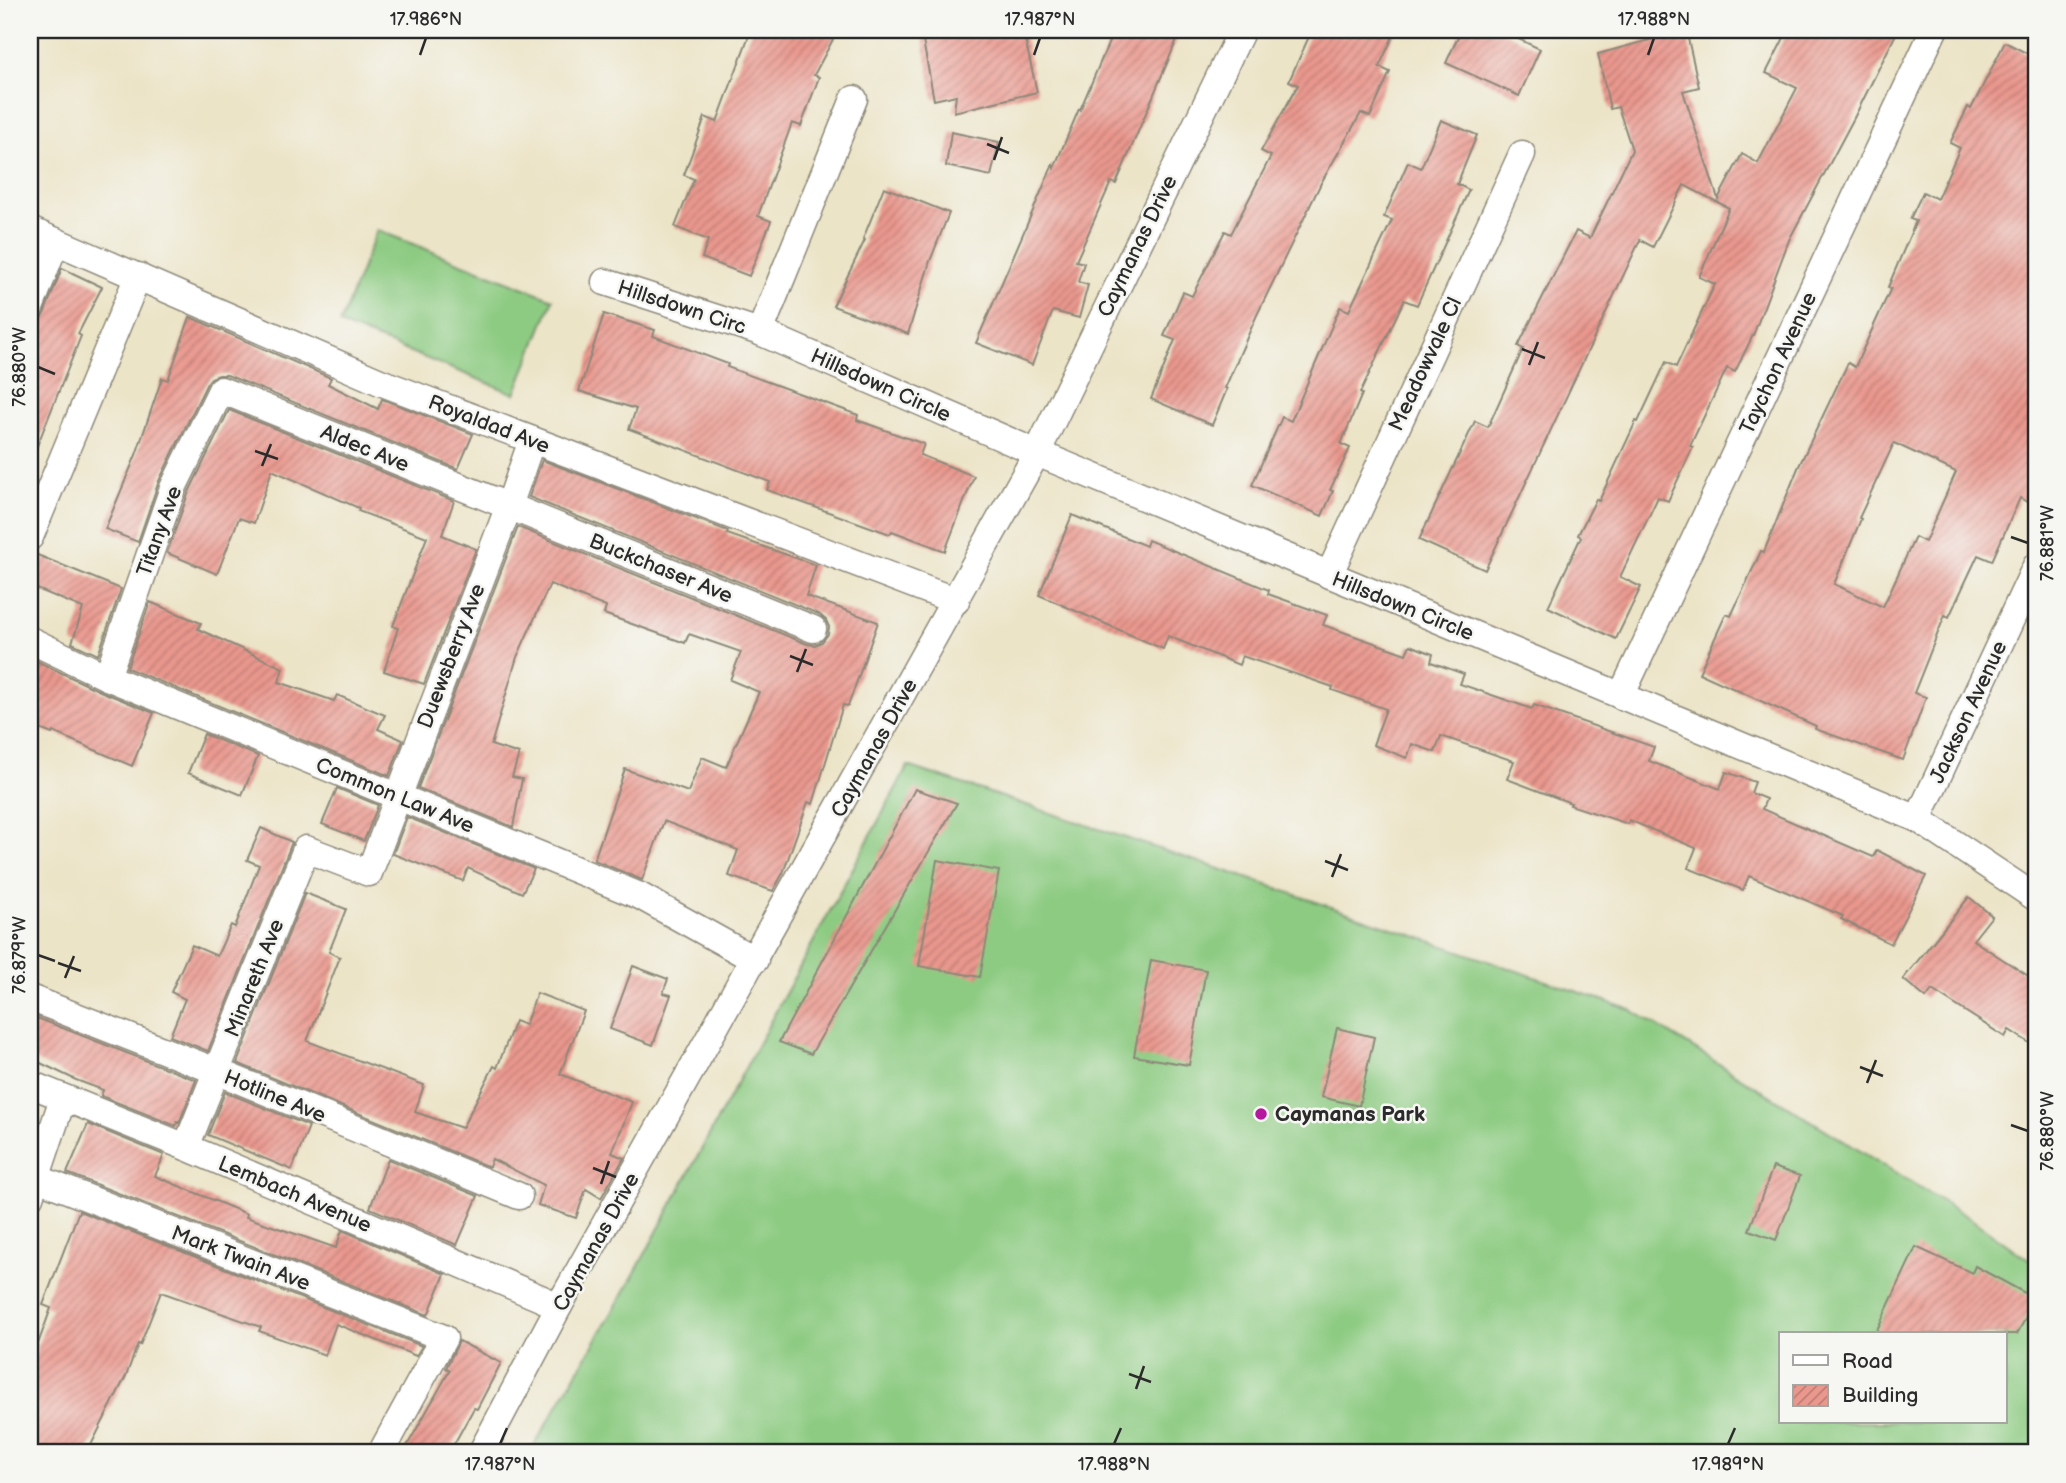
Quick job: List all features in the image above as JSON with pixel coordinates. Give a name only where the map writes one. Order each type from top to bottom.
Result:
[{"type":"street","name":"Caymanas Drive","points":[[481,1453],[559,1306],[1037,453],[1242,30]]},
{"type":"street","name":"Taychon Avenue","points":[[1621,696],[1934,30]]},
{"type":"street","points":[[760,332],[854,99]]},
{"type":"street","name":"Meadowvale Cl","points":[[1329,575],[1522,154]]},
{"type":"street","name":"Royaldad Ave","points":[[30,230],[380,382],[956,601]]},
{"type":"street","points":[[30,308],[56,242]]},
{"type":"street","points":[[30,537],[138,276]]},
{"type":"street","name":"Hillsdown Circ","points":[[605,282],[760,332]]},
{"type":"street","name":"Hillsdown Circle","points":[[760,332],[1037,453],[1918,819],[2036,898]]},
{"type":"street","name":"Aldec Ave","points":[[221,390],[509,506]]},
{"type":"street","name":"Titany Ave","points":[[107,677],[173,488],[221,390]]},
{"type":"street","name":"Duewsberry Ave","points":[[306,849],[369,873],[532,440]]},
{"type":"street","name":"Buckchaser Ave","points":[[509,506],[813,629]]},
{"type":"street","name":"Jackson Avenue","points":[[1918,819],[2036,566]]},
{"type":"street","name":"Common Law Ave","points":[[30,640],[107,677],[640,896],[755,960]]},
{"type":"street","name":"Minareth Ave","points":[[186,1147],[306,849]]},
{"type":"street","name":"Hotline Ave","points":[[30,998],[216,1071],[519,1196]]},
{"type":"street","name":"Lembach Avenue","points":[[30,1084],[186,1147],[559,1306]]},
{"type":"street","points":[[34,1187],[63,1098]]},
{"type":"street","name":"Mark Twain Ave","points":[[34,1187],[444,1338],[381,1453]]},
{"type":"green space","points":[[377,230],[553,299],[515,394],[340,324]]},
{"type":"green space","name":"Caymanas Park","points":[[908,766],[1241,876],[1631,1010],[1971,1219],[2036,1265],[2036,1453],[530,1453],[630,1282]]},
{"type":"building","points":[[751,30],[838,30],[814,75],[819,77],[801,126],[792,123],[758,216],[771,221],[749,276],[702,258],[708,240],[675,227],[694,179],[684,175],[705,117],[717,122]]},
{"type":"building","points":[[921,30],[1023,30],[1037,92],[954,112],[956,95],[934,100]]},
{"type":"building","points":[[1114,30],[1181,30],[1116,184],[1111,182],[1076,261],[1084,263],[1078,282],[1088,285],[1079,318],[1053,311],[1032,365],[976,343]]},
{"type":"building","points":[[1312,30],[1396,30],[1379,67],[1390,72],[1370,117],[1361,113],[1321,183],[1256,317],[1212,425],[1151,399],[1175,340],[1164,336],[1183,292],[1192,296],[1225,231],[1231,234],[1271,156],[1261,151],[1298,85],[1289,81]]},
{"type":"building","points":[[1461,30],[1499,30],[1540,49],[1519,96],[1446,63]]},
{"type":"building","points":[[1686,30],[1699,87],[1683,91],[1718,199],[1742,154],[1758,163],[1797,88],[1766,73],[1788,30],[1898,30],[1789,240],[1754,333],[1735,372],[1727,368],[1690,446],[1693,447],[1668,501],[1658,497],[1620,577],[1641,587],[1616,639],[1548,607],[1581,537],[1578,535],[1596,499],[1599,501],[1666,362],[1676,367],[1715,284],[1699,277],[1729,208],[1684,185],[1653,247],[1640,240],[1485,570],[1419,540],[1475,421],[1488,427],[1523,349],[1518,346],[1576,231],[1590,238],[1632,150],[1618,107],[1610,109],[1598,54]]},
{"type":"building","points":[[2005,42],[2036,58],[2036,482],[2027,502],[2020,498],[1992,561],[1978,555],[1949,617],[1945,615],[1914,693],[1926,697],[1903,760],[1815,729],[1816,726],[1699,673],[1726,614],[1731,616],[1761,551],[1764,552],[1798,468],[1848,363],[1855,367],[1891,288],[1888,287],[1916,221],[1910,219],[1923,192],[1937,199],[1960,148],[1950,143],[1968,107],[1971,109]],"holes":[[[1894,443],[1956,472],[1925,542],[1915,537],[1883,607],[1834,584],[1861,519],[1859,518]]]},
{"type":"building","points":[[1441,120],[1477,135],[1457,184],[1469,190],[1417,305],[1404,300],[1360,393],[1362,394],[1341,444],[1350,448],[1330,490],[1333,491],[1322,516],[1252,485],[1282,417],[1291,421],[1340,307],[1349,311],[1392,220],[1384,217],[1408,162],[1421,168]]},
{"type":"building","points":[[951,132],[999,142],[991,176],[946,166]]},
{"type":"building","points":[[884,187],[949,213],[930,261],[908,334],[833,306],[865,240],[863,239]]},
{"type":"building","points":[[62,268],[102,287],[78,334],[81,336],[30,461],[30,323],[39,321],[44,314]]},
{"type":"building","points":[[604,314],[655,330],[653,336],[728,364],[727,367],[858,415],[857,420],[924,444],[920,455],[974,476],[945,551],[767,490],[770,482],[629,429],[636,409],[579,391]]},
{"type":"building","points":[[190,317],[331,378],[328,384],[378,409],[382,399],[473,434],[458,469],[227,375],[219,375],[207,383],[159,481],[138,542],[105,529],[136,455],[162,378],[168,380]]},
{"type":"building","points":[[229,410],[454,501],[442,535],[476,549],[424,684],[384,671],[398,628],[393,626],[427,537],[358,511],[359,508],[272,470],[254,523],[239,518],[217,574],[167,553],[188,494]]},
{"type":"building","points":[[542,460],[728,531],[727,534],[816,565],[806,596],[878,622],[848,706],[843,705],[813,804],[808,802],[783,873],[773,891],[729,876],[738,850],[664,821],[642,880],[594,860],[625,769],[688,792],[702,757],[726,767],[759,692],[730,680],[741,652],[689,634],[685,643],[604,614],[606,607],[550,584],[517,657],[491,745],[519,754],[512,777],[522,779],[513,827],[418,788],[518,527],[807,644],[822,642],[828,634],[826,620],[819,614],[529,497]]},
{"type":"building","points":[[1072,515],[1146,546],[1148,540],[1269,590],[1268,594],[1327,615],[1323,625],[1406,654],[1410,645],[1433,654],[1431,662],[1464,674],[1460,684],[1532,709],[1534,705],[1654,747],[1649,761],[1720,789],[1726,772],[1755,782],[1751,793],[1766,799],[1762,809],[1873,857],[1877,850],[1926,876],[1891,944],[1841,919],[1843,916],[1749,876],[1743,890],[1688,868],[1696,848],[1629,820],[1628,824],[1570,805],[1571,803],[1507,779],[1514,761],[1441,736],[1435,752],[1412,744],[1407,758],[1373,745],[1386,709],[1332,690],[1333,687],[1242,656],[1239,665],[1168,636],[1163,649],[1039,595]]},
{"type":"building","points":[[30,552],[121,589],[98,655],[72,643],[83,608],[30,586]]},
{"type":"building","points":[[150,602],[201,623],[198,629],[283,668],[279,682],[334,701],[337,695],[385,715],[378,729],[403,740],[389,776],[127,668]]},
{"type":"building","points":[[30,658],[154,713],[132,766],[30,725]]},
{"type":"building","points":[[204,734],[258,756],[242,795],[188,773]]},
{"type":"building","points":[[337,788],[378,805],[364,841],[322,824]]},
{"type":"building","points":[[915,789],[957,803],[811,1054],[779,1042]]},
{"type":"building","points":[[407,817],[534,869],[522,893],[468,868],[463,881],[393,854]]},
{"type":"building","points":[[261,828],[292,842],[208,1051],[170,1036],[185,999],[171,992],[192,945],[217,956],[231,925],[235,927],[259,865],[247,860]]},
{"type":"building","points":[[937,860],[999,871],[980,977],[919,966]]},
{"type":"building","points":[[305,893],[346,909],[329,952],[340,957],[307,1041],[424,1085],[415,1112],[462,1128],[494,1066],[497,1068],[515,1021],[525,1025],[537,993],[584,1011],[560,1074],[632,1102],[612,1153],[624,1158],[601,1198],[586,1189],[576,1218],[538,1205],[544,1185],[492,1159],[489,1167],[237,1063]]},
{"type":"building","points":[[1969,897],[1992,916],[1973,940],[2036,981],[2036,1047],[2009,1030],[2005,1037],[1932,990],[1926,998],[1903,979]]},
{"type":"building","points":[[1151,960],[1206,970],[1189,1065],[1134,1056]]},
{"type":"building","points":[[633,966],[668,979],[663,993],[671,995],[653,1045],[610,1029]]},
{"type":"building","points":[[37,1018],[196,1080],[179,1123],[177,1122],[176,1126],[101,1096],[103,1090],[30,1058],[30,1033]]},
{"type":"building","points":[[1337,1028],[1374,1037],[1359,1106],[1321,1097]]},
{"type":"building","points":[[225,1092],[309,1126],[292,1170],[208,1135]]},
{"type":"building","points":[[88,1124],[164,1155],[155,1176],[247,1214],[246,1217],[336,1248],[342,1230],[445,1274],[428,1315],[67,1173]]},
{"type":"building","points":[[388,1159],[478,1196],[457,1245],[370,1208]]},
{"type":"building","points":[[1773,1167],[1800,1176],[1776,1240],[1749,1230]]},
{"type":"building","points":[[79,1211],[422,1346],[416,1356],[336,1324],[325,1355],[259,1331],[261,1327],[161,1292],[126,1376],[87,1453],[30,1453],[30,1366],[51,1308],[43,1305]]},
{"type":"building","points":[[1916,1247],[1972,1273],[1975,1266],[2036,1299],[2017,1334],[1876,1332]]},
{"type":"building","points":[[459,1341],[501,1363],[477,1409],[474,1408],[449,1453],[403,1453],[450,1370],[446,1368]]},
{"type":"place","name":"Caymanas Park","points":[[1261,1114]]}]
